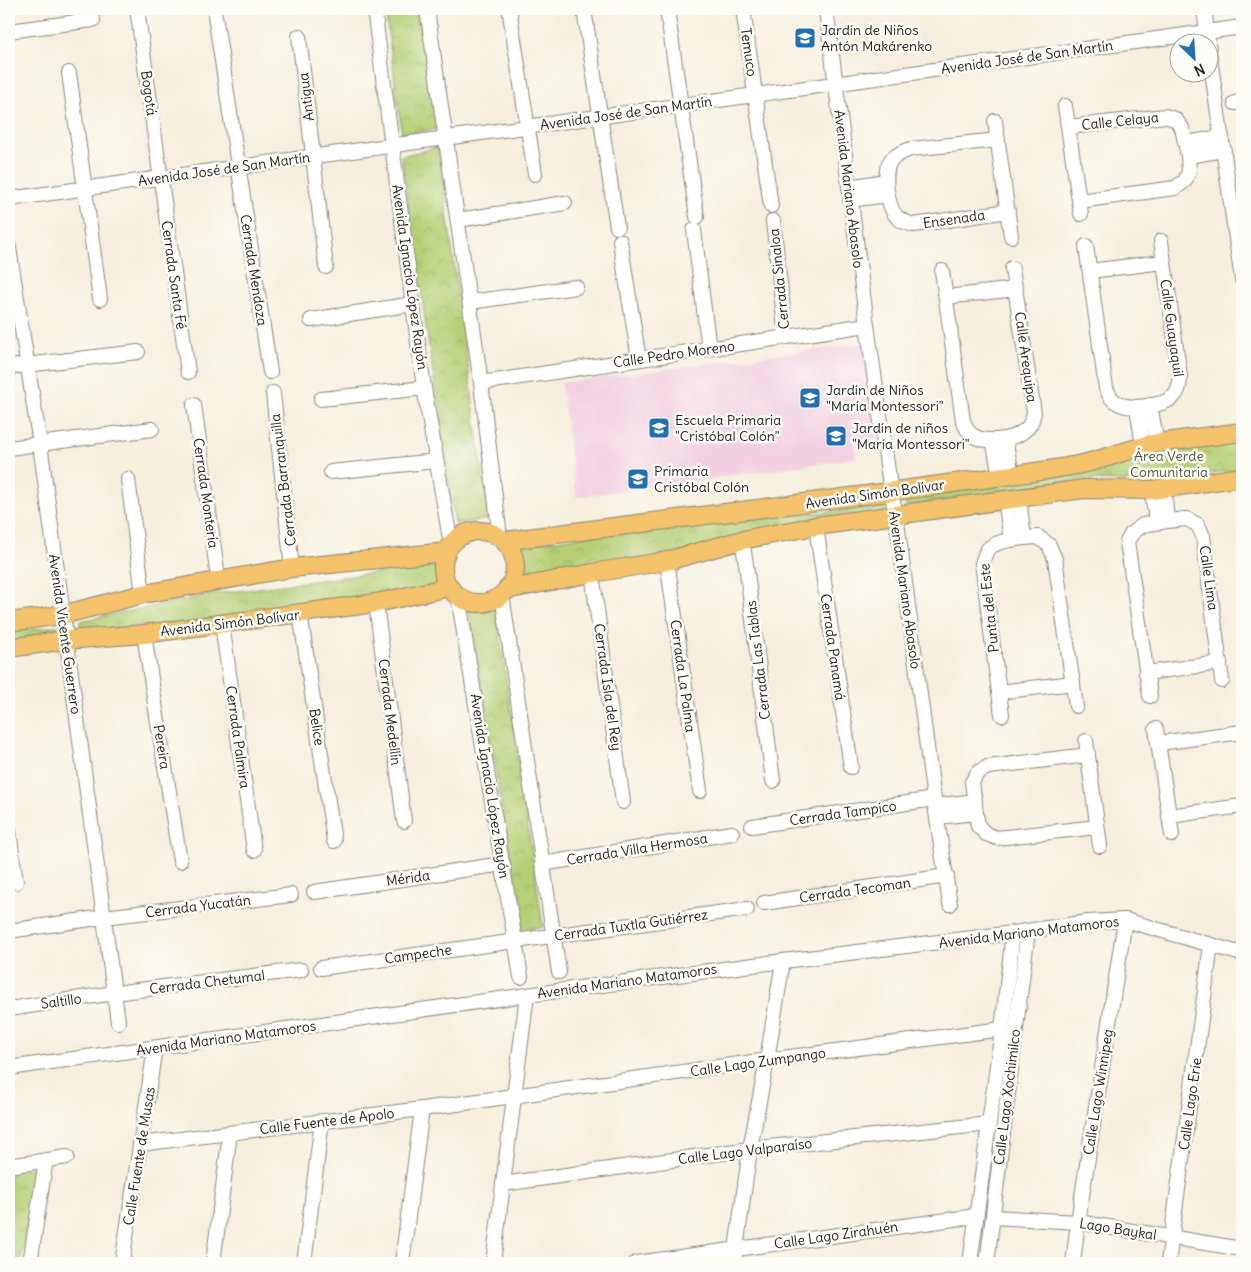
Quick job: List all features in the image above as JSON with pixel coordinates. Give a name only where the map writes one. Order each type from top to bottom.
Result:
[{"type":"main road","name":"Avenida Simón Bolívar","points":[[502,539],[757,510],[1077,465],[1150,444],[1242,432]]},
{"type":"main road","name":"Avenida Simón Bolívar","points":[[504,592],[592,573],[667,561],[742,540],[816,526],[1084,489],[1158,489],[1242,477]]},
{"type":"main road","points":[[479,531],[490,533],[502,539],[513,555],[515,570],[512,581],[504,592],[494,600],[476,602],[466,600],[454,591],[445,576],[444,564],[449,549],[459,538],[479,531]]},
{"type":"main road","points":[[9,622],[62,615],[143,594],[218,580],[292,568],[449,549]]},
{"type":"main road","name":"Avenida Simón Bolívar","points":[[9,648],[66,640],[144,634],[454,591]]},
{"type":"street","name":"Bogotá","points":[[137,9],[161,178]]},
{"type":"street","name":"Cerrada Mendoza","points":[[214,9],[270,372]]},
{"type":"street","name":"Avenida Ignacio López Rayón","points":[[374,9],[424,388],[449,549]]},
{"type":"street","points":[[427,9],[470,302],[502,539]]},
{"type":"street","points":[[584,9],[616,227]]},
{"type":"street","points":[[667,9],[695,223],[709,349]]},
{"type":"street","name":"Temuco","points":[[743,9],[771,206]]},
{"type":"street","name":"Avenida Mariano Abasolo","points":[[826,9],[890,492],[896,515],[950,904]]},
{"type":"street","points":[[1204,9],[1207,32]]},
{"type":"street","points":[[510,14],[535,174]]},
{"type":"street","points":[[9,31],[93,20]]},
{"type":"street","name":"Avenida José de San Martín","points":[[1218,35],[1242,27]]},
{"type":"street","name":"Antigua","points":[[299,36],[326,267]]},
{"type":"street","name":"Avenida José de San Martín","points":[[9,200],[836,84],[1168,44]]},
{"type":"street","points":[[69,73],[100,299]]},
{"type":"street","points":[[1214,82],[1242,280]]},
{"type":"street","name":"Calle Celaya","points":[[1066,106],[1068,127],[1080,207],[1175,188],[1185,181],[1189,171],[1187,150],[1182,128],[1176,119],[1165,116],[1068,127]]},
{"type":"street","points":[[995,121],[1012,236]]},
{"type":"street","points":[[849,193],[887,188],[889,162],[899,153],[911,149],[998,140]]},
{"type":"street","points":[[1187,150],[1223,143]]},
{"type":"street","name":"Cerrada Santa Fé","points":[[161,178],[188,372]]},
{"type":"street","name":"Ensenada","points":[[887,188],[892,211],[897,218],[914,225],[1008,211]]},
{"type":"street","points":[[458,220],[565,203]]},
{"type":"street","name":"Cerrada Sinaloa","points":[[773,221],[786,337]]},
{"type":"street","points":[[620,241],[639,359]]},
{"type":"street","name":"Calle Guayaquil","points":[[1144,406],[1166,401],[1172,397],[1180,385],[1161,241]]},
{"type":"street","points":[[1086,246],[1106,388],[1112,399],[1119,404],[1125,406],[1144,406],[1150,444]]},
{"type":"street","name":"Avenida Vicente Guerrero","points":[[9,248],[40,444],[118,1022]]},
{"type":"street","name":"Calle Guayaquil","points":[[1090,271],[1163,262]]},
{"type":"street","name":"Calle Arequipa","points":[[999,440],[1012,438],[1025,430],[1030,425],[1034,413],[1012,268]]},
{"type":"street","points":[[942,271],[963,421],[969,432],[974,436],[999,440],[1006,475]]},
{"type":"street","points":[[470,302],[576,287]]},
{"type":"street","points":[[946,297],[1016,289]]},
{"type":"street","points":[[311,320],[413,304]]},
{"type":"street","name":"Calle Pedro Moreno","points":[[481,383],[867,325]]},
{"type":"street","points":[[9,367],[138,352]]},
{"type":"street","points":[[321,399],[424,388]]},
{"type":"street","name":"Cerrada Barranquilla","points":[[273,393],[292,568]]},
{"type":"street","name":"Cerrada Montería","points":[[194,406],[218,580]]},
{"type":"street","points":[[9,448],[152,429]]},
{"type":"street","points":[[331,472],[436,461]]},
{"type":"street","points":[[128,479],[143,594]]},
{"type":"street","points":[[1158,489],[1162,521]]},
{"type":"street","points":[[1012,499],[1018,539],[1038,537],[1049,545],[1055,559],[1076,706]]},
{"type":"street","name":"Calle Lima","points":[[1150,696],[1127,542],[1132,533],[1143,525],[1162,521],[1187,519],[1198,525],[1203,536],[1222,681]]},
{"type":"street","name":"Cerrada Panamá","points":[[816,526],[851,767]]},
{"type":"street","name":"Punta del Este","points":[[1002,715],[982,563],[986,550],[994,544],[1018,539]]},
{"type":"street","name":"Cerrada Las Tablas","points":[[742,540],[773,780]]},
{"type":"street","name":"Cerrada La Palma","points":[[667,561],[700,791]]},
{"type":"street","name":"Cerrada Isla del Rey","points":[[592,573],[623,802]]},
{"type":"street","name":"Avenida Ignacio López Rayón","points":[[454,591],[522,977]]},
{"type":"street","points":[[504,592],[559,972]]},
{"type":"street","name":"Cerrada Medellín","points":[[376,603],[404,821]]},
{"type":"street","name":"Belice","points":[[300,613],[334,841]]},
{"type":"street","name":"Cerrada Palmira","points":[[222,624],[254,850]]},
{"type":"street","name":"Pereira","points":[[144,634],[180,861]]},
{"type":"street","points":[[1146,673],[1220,663]]},
{"type":"street","points":[[999,692],[1073,683]]},
{"type":"street","points":[[1156,729],[1172,836]]},
{"type":"street","points":[[1158,743],[1242,732]]},
{"type":"street","points":[[1086,741],[1100,846]]},
{"type":"street","points":[[1088,755],[988,767],[978,772],[972,782],[975,807],[978,826],[986,834],[997,838],[1097,827]]},
{"type":"street","points":[[1169,816],[1242,806]]},
{"type":"street","name":"Cerrada Tampico","points":[[752,826],[936,808],[975,807]]},
{"type":"street","points":[[9,831],[16,882]]},
{"type":"street","name":"Cerrada Villa Hermosa","points":[[542,864],[732,833]]},
{"type":"street","name":"Mérida","points":[[314,892],[502,864]]},
{"type":"street","name":"Cerrada Tecoman","points":[[764,903],[946,876]]},
{"type":"street","name":"Cerrada Yucatán","points":[[9,931],[104,917],[292,895]]},
{"type":"street","name":"Cerrada Tuxtla Gutiérrez","points":[[515,940],[747,909]]},
{"type":"street","name":"Avenida Mariano Matamoros","points":[[9,1068],[783,960],[1013,933],[1088,922],[1125,920],[1242,954]]},
{"type":"street","name":"Calle Lago Winnipeg","points":[[1073,1263],[1125,920]]},
{"type":"street","name":"Calle Lago Xochimilco","points":[[987,1263],[1028,931]]},
{"type":"street","name":"Calle Lago Xochimilco","points":[[970,1263],[1013,933]]},
{"type":"street","name":"Campeche","points":[[321,968],[515,940]]},
{"type":"street","name":"Calle Lago Erie","points":[[1168,1263],[1211,945]]},
{"type":"street","points":[[734,1263],[750,1149],[783,960]]},
{"type":"street","name":"Cerrada Chetumal","points":[[114,994],[301,970]]},
{"type":"street","name":"Saltillo","points":[[9,1009],[114,994]]},
{"type":"street","points":[[493,1263],[527,995]]},
{"type":"street","name":"Calle Lago Zumpango","points":[[514,1096],[1002,1029]]},
{"type":"street","name":"Calle Fuente de Musas","points":[[122,1263],[155,1048]]},
{"type":"street","name":"Calle Fuente de Apolo","points":[[140,1144],[514,1096]]},
{"type":"street","points":[[402,1263],[422,1109]]},
{"type":"street","points":[[304,1263],[322,1121]]},
{"type":"street","name":"Calle Lago Valparaíso","points":[[503,1184],[750,1149],[989,1124]]},
{"type":"street","points":[[213,1263],[230,1133]]},
{"type":"street","points":[[9,1166],[67,1157]]},
{"type":"street","points":[[30,1263],[46,1160]]},
{"type":"street","name":"Calle Lago Zirahuén","points":[[636,1263],[976,1216]]},
{"type":"street","name":"Lago Baykal","points":[[992,1217],[1078,1222],[1242,1248]]},
{"type":"shaded area","name":"Escuela Primaria \"Cristóbal Colón\"","points":[[864,343],[877,438],[854,441],[856,458],[576,497],[561,383]]},
{"type":"green space","points":[[385,9],[418,9],[439,129],[402,134]]},
{"type":"green space","points":[[438,147],[489,519],[455,524],[401,156]]},
{"type":"green space","name":"Área Verde Comunitaria","points":[[1242,439],[1242,469],[1153,482],[1083,480],[906,506],[904,499],[1076,471],[1165,448]]},
{"type":"green space","points":[[885,507],[886,516],[520,580],[520,562],[515,546],[633,529]]},
{"type":"green space","points":[[435,565],[442,589],[148,627],[79,630],[80,621],[214,594]]},
{"type":"green space","points":[[496,609],[543,927],[522,930],[469,611]]},
{"type":"green space","points":[[57,626],[61,634],[9,641],[9,632]]},
{"type":"green space","points":[[36,1167],[21,1263],[9,1263],[9,1170]]},
{"type":"place","name":"Jardín de Niños Antón Makárenko","points":[[805,38]]},
{"type":"place","name":"Jardín de Niños \"María Montessori\"","points":[[810,398]]},
{"type":"place","name":"Escuela Primaria \"Cristóbal Colón\"","points":[[659,428]]},
{"type":"place","name":"Jardín de niños \"María Montessori\"","points":[[836,436]]},
{"type":"place","name":"Primaria Cristóbal Colón","points":[[638,479]]}]
